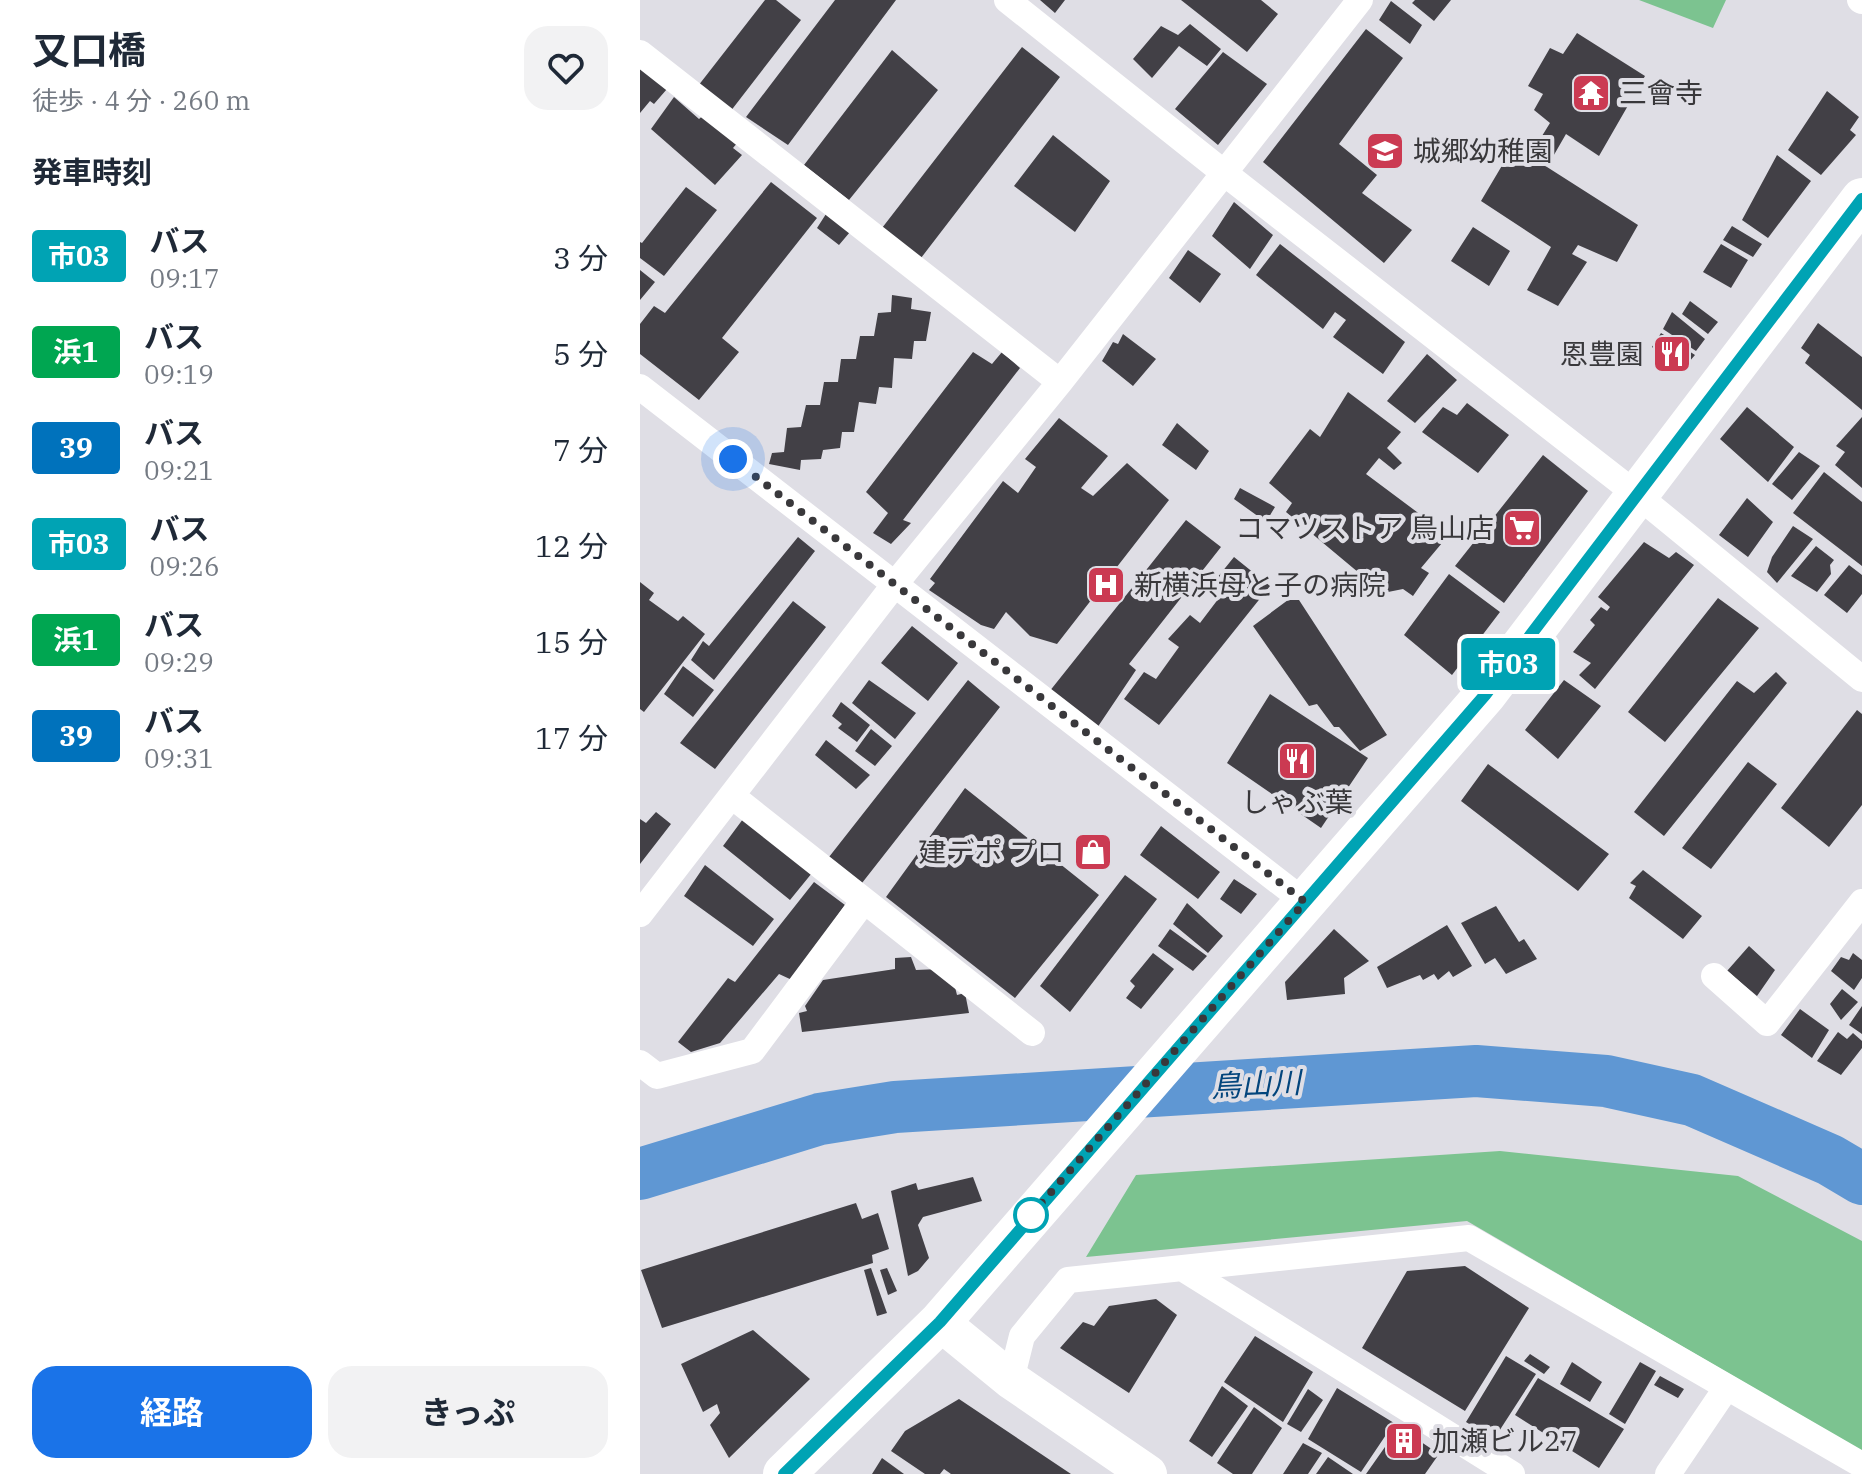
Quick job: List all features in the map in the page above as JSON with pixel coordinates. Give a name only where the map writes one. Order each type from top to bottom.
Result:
[{"type":"main road","points":[[784,1474],[940,1322],[1485,695],[1862,199]]},
{"type":"street","points":[[1007,0],[1636,494],[1862,679]]},
{"type":"street","points":[[640,914],[895,584],[1060,382],[1360,0]]},
{"type":"street","points":[[640,53],[1060,382]]},
{"type":"street","points":[[640,387],[1305,902]]},
{"type":"street","points":[[732,796],[1032,1033]]},
{"type":"street","points":[[640,1063],[657,1076],[752,1051],[864,901]]},
{"type":"street","points":[[1714,976],[1767,1023],[1862,902]]},
{"type":"street","points":[[1011,1380],[1022,1336],[1068,1280],[1469,1238],[1862,1465]]},
{"type":"street","points":[[1182,1268],[1512,1474]]},
{"type":"street","points":[[940,1322],[1011,1380],[1148,1474]]},
{"type":"street","points":[[1668,1474],[1727,1387]]},
{"type":"green space","points":[[1639,0],[1726,0],[1713,28]]},
{"type":"green space","points":[[1500,1151],[1738,1176],[1862,1241],[1862,1451],[1467,1221],[1086,1257],[1136,1175]]},
{"type":"building","points":[[765,0],[776,0],[801,20],[730,112],[698,86]]},
{"type":"building","points":[[835,0],[896,0],[788,145],[746,117]]},
{"type":"building","points":[[1040,0],[1065,0],[1055,13]]},
{"type":"building","points":[[1181,0],[1261,0],[1278,14],[1247,52]]},
{"type":"building","points":[[1415,0],[1451,0],[1434,21],[1412,3]]},
{"type":"building","points":[[1391,1],[1422,25],[1410,44],[1379,20]]},
{"type":"building","points":[[1190,24],[1221,49],[1207,66],[1179,46],[1152,78],[1133,59],[1161,26],[1178,35]]},
{"type":"building","points":[[1366,29],[1403,58],[1339,144],[1377,175],[1362,193],[1412,230],[1384,263],[1263,162]]},
{"type":"building","points":[[1577,33],[1645,76],[1599,156],[1566,134],[1547,167],[1638,225],[1617,262],[1578,245],[1572,254],[1587,262],[1558,306],[1527,290],[1551,247],[1481,201],[1513,147],[1529,157],[1550,123],[1534,110],[1543,94],[1528,86],[1550,48],[1563,54]]},
{"type":"building","points":[[1022,47],[1060,77],[921,258],[882,228]]},
{"type":"building","points":[[892,50],[938,90],[849,200],[804,165]]},
{"type":"building","points":[[1223,52],[1267,84],[1218,145],[1175,109]]},
{"type":"building","points":[[640,67],[667,89],[654,104],[650,101],[640,113]]},
{"type":"building","points":[[1827,91],[1859,117],[1850,130],[1856,135],[1821,175],[1788,150]]},
{"type":"building","points":[[674,97],[699,119],[706,113],[739,141],[733,148],[742,155],[715,185],[651,129]]},
{"type":"building","points":[[1053,135],[1110,181],[1075,232],[1014,186]]},
{"type":"building","points":[[1777,155],[1811,181],[1768,238],[1742,220]]},
{"type":"building","points":[[771,182],[817,218],[722,338],[739,352],[699,400],[640,354],[640,324],[654,306],[665,313]]},
{"type":"building","points":[[686,187],[717,210],[664,276],[640,258],[640,242]]},
{"type":"building","points":[[1234,202],[1273,235],[1250,269],[1212,236]]},
{"type":"building","points":[[826,214],[850,232],[839,245],[817,228]]},
{"type":"building","points":[[1732,226],[1762,244],[1753,257],[1723,240]]},
{"type":"building","points":[[1473,227],[1510,251],[1489,286],[1451,261]]},
{"type":"building","points":[[1280,244],[1405,342],[1383,374],[1333,337],[1346,320],[1335,312],[1323,329],[1256,275]]},
{"type":"building","points":[[1721,244],[1748,260],[1731,288],[1703,272]]},
{"type":"building","points":[[1188,250],[1221,274],[1200,303],[1169,278]]},
{"type":"building","points":[[640,270],[655,282],[640,300]]},
{"type":"building","points":[[892,295],[912,298],[911,309],[931,312],[926,341],[914,341],[912,359],[894,358],[892,388],[879,387],[876,404],[859,402],[854,432],[842,432],[840,448],[823,450],[821,459],[801,460],[800,470],[769,464],[772,453],[784,452],[787,428],[801,427],[806,405],[820,405],[824,382],[838,382],[841,359],[856,359],[860,336],[874,336],[878,313],[891,312]]},
{"type":"building","points":[[1690,301],[1718,322],[1708,334],[1682,314]]},
{"type":"building","points":[[1672,312],[1705,339],[1696,351],[1663,329]]},
{"type":"building","points":[[1818,323],[1862,357],[1862,410],[1805,363],[1810,355],[1801,348]]},
{"type":"building","points":[[1661,333],[1695,355],[1683,369],[1652,347]]},
{"type":"building","points":[[1123,334],[1156,359],[1133,386],[1102,361],[1113,342],[1118,344]]},
{"type":"building","points":[[973,352],[992,364],[1002,352],[1020,368],[903,520],[911,523],[891,544],[873,533],[888,513],[866,492]]},
{"type":"building","points":[[1427,354],[1457,380],[1415,423],[1387,401]]},
{"type":"building","points":[[1348,392],[1401,432],[1387,448],[1402,463],[1394,470],[1379,458],[1366,474],[1429,521],[1426,529],[1442,543],[1421,568],[1429,573],[1413,596],[1403,589],[1383,593],[1286,512],[1292,503],[1269,483],[1310,429],[1320,437]]},
{"type":"building","points":[[1467,403],[1509,435],[1478,473],[1422,432],[1443,407],[1457,415]]},
{"type":"building","points":[[1747,407],[1794,447],[1768,482],[1720,439]]},
{"type":"building","points":[[1862,417],[1862,488],[1835,465],[1845,452],[1836,446]]},
{"type":"building","points":[[1059,418],[1108,456],[1081,488],[1093,496],[1127,463],[1169,500],[1057,644],[1030,636],[1006,612],[994,629],[981,625],[929,590],[935,583],[930,579],[1003,481],[1018,493],[1036,467],[1025,459]]},
{"type":"building","points":[[1177,423],[1209,451],[1196,470],[1162,445]]},
{"type":"building","points":[[1799,452],[1820,466],[1792,500],[1772,484]]},
{"type":"building","points":[[1543,455],[1588,491],[1504,603],[1455,566]]},
{"type":"building","points":[[1824,472],[1862,502],[1862,566],[1793,513]]},
{"type":"building","points":[[1240,488],[1275,507],[1266,522],[1234,499]]},
{"type":"building","points":[[1747,498],[1773,522],[1748,557],[1719,535]]},
{"type":"building","points":[[1186,520],[1221,547],[1129,664],[1136,670],[1097,728],[1049,692]]},
{"type":"building","points":[[1793,526],[1813,539],[1777,583],[1767,572],[1772,557]]},
{"type":"building","points":[[798,537],[815,551],[714,680],[691,660],[703,641],[709,646]]},
{"type":"building","points":[[1644,542],[1669,558],[1676,552],[1694,565],[1595,689],[1579,675],[1591,663],[1573,652],[1595,625],[1590,620],[1601,607],[1607,611],[1610,607],[1598,597]]},
{"type":"building","points":[[1816,546],[1834,560],[1830,565],[1831,574],[1817,592],[1791,576]]},
{"type":"building","points":[[1234,557],[1270,586],[1159,725],[1124,699],[1144,672],[1156,679],[1179,647],[1168,639],[1190,615],[1200,623],[1222,594],[1213,583]]},
{"type":"building","points":[[1849,565],[1862,575],[1862,594],[1847,613],[1824,595]]},
{"type":"building","points":[[1449,574],[1500,612],[1452,675],[1404,635]]},
{"type":"building","points":[[640,582],[654,593],[649,600],[678,621],[683,616],[705,634],[644,712],[640,709]]},
{"type":"building","points":[[1718,598],[1759,628],[1665,742],[1628,712]]},
{"type":"building","points":[[1288,600],[1299,600],[1387,735],[1360,751],[1339,727],[1334,727],[1317,704],[1309,706],[1253,626]]},
{"type":"building","points":[[793,601],[826,627],[715,769],[680,743]]},
{"type":"building","points":[[912,626],[958,663],[928,701],[881,663]]},
{"type":"building","points":[[683,666],[714,690],[693,717],[664,694]]},
{"type":"building","points":[[1776,672],[1787,683],[1664,836],[1634,812],[1737,681],[1754,693]]},
{"type":"building","points":[[869,680],[916,713],[895,739],[852,703]]},
{"type":"building","points":[[968,680],[1000,707],[862,883],[829,857]]},
{"type":"building","points":[[1564,680],[1601,706],[1558,759],[1525,730]]},
{"type":"building","name":"しゃぶ葉","points":[[1270,694],[1368,758],[1321,828],[1227,763]]},
{"type":"building","points":[[841,702],[870,725],[857,742],[838,728],[842,724],[832,716]]},
{"type":"building","points":[[1857,710],[1862,714],[1862,805],[1829,847],[1781,808]]},
{"type":"building","points":[[871,729],[892,746],[875,766],[855,751]]},
{"type":"building","points":[[826,740],[870,775],[856,789],[815,755]]},
{"type":"building","points":[[1748,762],[1777,784],[1711,869],[1682,848]]},
{"type":"building","points":[[1488,764],[1609,854],[1578,891],[1461,801]]},
{"type":"building","points":[[965,788],[1099,895],[1015,998],[886,897]]},
{"type":"building","points":[[656,812],[671,824],[640,864],[640,819],[646,823]]},
{"type":"building","points":[[743,819],[812,873],[790,900],[723,846]]},
{"type":"building","points":[[1161,826],[1220,872],[1198,899],[1140,855]]},
{"type":"building","points":[[705,865],[774,919],[753,946],[684,896]]},
{"type":"building","points":[[1643,870],[1702,916],[1683,939],[1629,898],[1636,886],[1630,883]]},
{"type":"building","points":[[1125,875],[1157,899],[1070,1012],[1040,986]]},
{"type":"building","points":[[1234,879],[1257,894],[1241,914],[1220,899]]},
{"type":"building","points":[[814,882],[845,905],[792,980],[779,974],[720,1043],[691,1052],[678,1042],[728,978],[735,982]]},
{"type":"building","points":[[1187,903],[1223,936],[1208,953],[1173,924]]},
{"type":"building","points":[[1496,906],[1519,942],[1524,939],[1537,959],[1506,974],[1495,958],[1485,964],[1461,923]]},
{"type":"building","points":[[1447,925],[1472,966],[1453,977],[1449,971],[1438,980],[1434,974],[1423,980],[1420,975],[1387,988],[1377,967]]},
{"type":"building","points":[[1170,929],[1207,956],[1193,971],[1158,946]]},
{"type":"building","points":[[1334,929],[1369,961],[1344,978],[1345,994],[1287,1000],[1285,982]]},
{"type":"building","points":[[1749,946],[1775,970],[1757,996],[1727,971]]},
{"type":"building","points":[[1153,953],[1174,969],[1141,1009],[1126,998],[1135,986],[1130,981]]},
{"type":"building","points":[[1853,953],[1862,960],[1862,978],[1854,990],[1831,971],[1841,957],[1849,960]]},
{"type":"building","points":[[911,957],[916,970],[939,969],[955,987],[957,995],[965,993],[969,1013],[802,1032],[799,1013],[807,1011],[805,1006],[823,980],[895,969],[895,958]]},
{"type":"building","points":[[1842,989],[1858,1002],[1841,1020],[1830,1004]]},
{"type":"building","points":[[1862,1006],[1862,1034],[1849,1025]]},
{"type":"building","points":[[1800,1009],[1829,1030],[1812,1058],[1781,1035]]},
{"type":"building","points":[[1838,1032],[1847,1039],[1853,1033],[1862,1041],[1862,1048],[1841,1075],[1817,1061]]},
{"type":"building","points":[[973,1177],[982,1201],[923,1217],[918,1225],[929,1258],[918,1271],[908,1276],[891,1191],[916,1183],[918,1190]]},
{"type":"building","points":[[856,1203],[862,1219],[878,1213],[889,1249],[872,1255],[873,1263],[662,1328],[641,1270]]},
{"type":"building","points":[[1465,1266],[1529,1308],[1465,1411],[1362,1348],[1407,1271]]},
{"type":"building","points":[[871,1268],[887,1313],[877,1316],[864,1270]]},
{"type":"building","points":[[887,1268],[897,1291],[888,1295],[880,1270]]},
{"type":"building","points":[[1156,1299],[1177,1315],[1129,1393],[1060,1348],[1083,1322],[1094,1326],[1109,1306]]},
{"type":"building","points":[[753,1330],[810,1379],[729,1458],[710,1425],[720,1413],[717,1404],[703,1412],[681,1364]]},
{"type":"building","points":[[1255,1336],[1313,1372],[1283,1422],[1224,1382]]},
{"type":"building","points":[[1530,1354],[1550,1367],[1544,1374],[1524,1361]]},
{"type":"building","points":[[1506,1356],[1536,1374],[1494,1439],[1466,1422]]},
{"type":"building","points":[[1572,1362],[1602,1382],[1590,1402],[1560,1384]]},
{"type":"building","points":[[1640,1362],[1656,1371],[1625,1424],[1609,1414]]},
{"type":"building","points":[[1660,1376],[1684,1389],[1678,1398],[1654,1385]]},
{"type":"building","points":[[1538,1378],[1624,1429],[1599,1468],[1515,1415]]},
{"type":"building","points":[[1222,1386],[1248,1406],[1212,1457],[1189,1441]]},
{"type":"building","points":[[1337,1388],[1394,1423],[1361,1472],[1308,1439]]},
{"type":"building","points":[[1308,1389],[1323,1400],[1301,1432],[1287,1424]]},
{"type":"building","points":[[959,1399],[1071,1474],[951,1474],[944,1469],[940,1474],[925,1474],[891,1451],[905,1431]]},
{"type":"building","points":[[1254,1407],[1282,1428],[1252,1474],[1233,1474],[1217,1463]]},
{"type":"building","name":"加瀬ビル27","points":[[1399,1427],[1439,1454],[1425,1474],[1366,1474]]},
{"type":"building","points":[[1303,1443],[1322,1453],[1308,1474],[1283,1474]]},
{"type":"building","points":[[1328,1457],[1353,1474],[1316,1474]]},
{"type":"building","points":[[882,1458],[904,1474],[872,1474]]},
{"type":"waterway","name":"鳥山川","points":[[640,1174],[820,1119],[895,1107],[1476,1071],[1606,1081],[1692,1100],[1830,1160],[1862,1179]]},
{"type":"bus line","name":"市03","points":[[784,1474],[940,1322],[1485,695],[1862,199]]},
{"type":"place","name":"三會寺","points":[[1591,93]]},
{"type":"place","name":"城郷幼稚園","points":[[1385,151]]},
{"type":"place","name":"恩豊園","points":[[1672,354]]},
{"type":"place","name":"コマツストア 鳥山店","points":[[1522,528]]},
{"type":"place","name":"新横浜母と子の病院","points":[[1106,585]]},
{"type":"place","name":"しゃぶ葉","points":[[1297,761]]},
{"type":"place","name":"建デポ プロ","points":[[1093,852]]},
{"type":"place","name":"加瀬ビル27","points":[[1404,1441]]},
{"type":"route","points":[[733,459],[1305,902],[1031,1215]]}]
